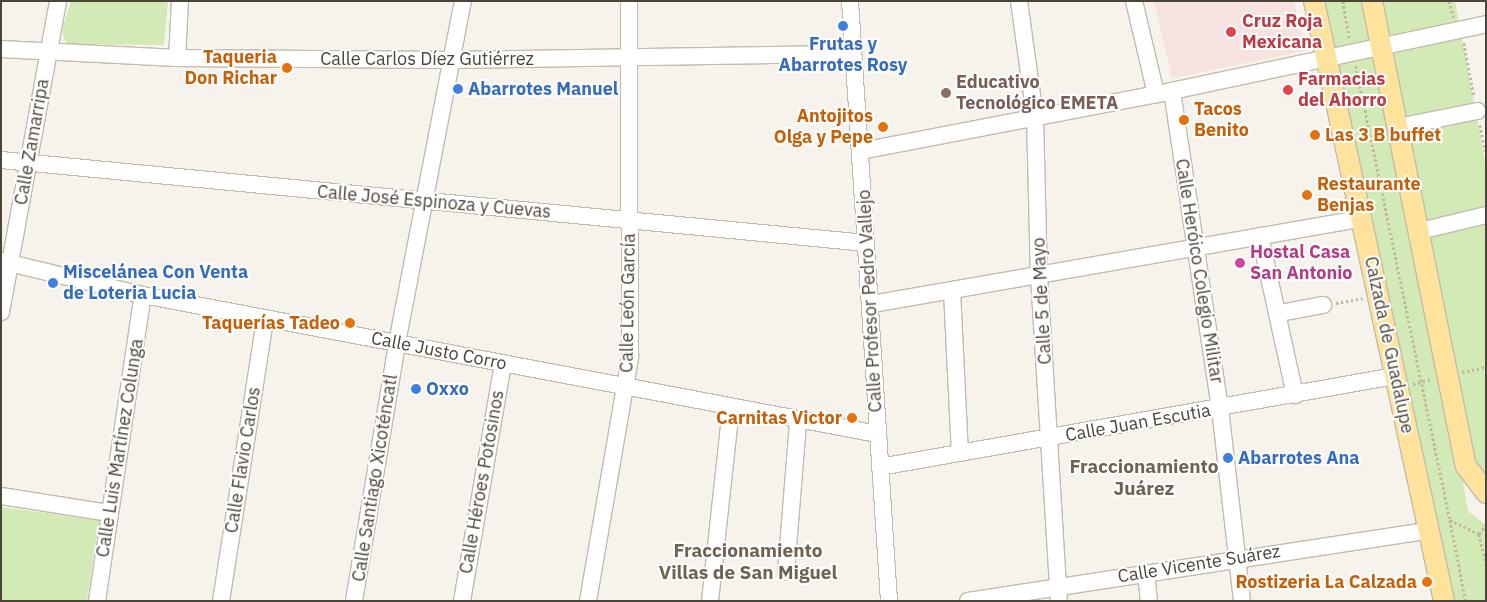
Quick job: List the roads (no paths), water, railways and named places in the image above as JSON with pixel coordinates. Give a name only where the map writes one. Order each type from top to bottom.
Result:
[{"type":"main road","name":"Calzada de Guadalupe","points":[[1314,1],[1444,601]]},
{"type":"main road","points":[[1372,1],[1466,466],[1486,493]]},
{"type":"street","name":"Calle Zamarripa","points":[[1,312],[5,262],[29,163],[58,1]]},
{"type":"street","points":[[178,58],[180,1]]},
{"type":"street","name":"Calle Santiago Xicoténcatl","points":[[354,601],[397,343],[454,60],[464,1]]},
{"type":"street","name":"Calle León García","points":[[588,601],[627,383],[630,219],[629,1]]},
{"type":"street","name":"Calle Profesor Pedro Vallejo","points":[[850,1],[866,243],[872,304],[889,601]]},
{"type":"street","name":"Calle 5 de Mayo","points":[[1019,1],[1035,116],[1039,276],[1059,594]]},
{"type":"street","points":[[1134,1],[1156,94]]},
{"type":"street","points":[[861,151],[1172,91],[1326,57],[1353,54],[1486,24]]},
{"type":"street","name":"Calle Carlos Díez Gutiérrez","points":[[1,49],[178,58],[454,60],[630,60],[853,54]]},
{"type":"street","name":"Calle Heróico Colegio Militar","points":[[1172,91],[1220,408],[1235,558],[1242,601]]},
{"type":"street","points":[[1398,127],[1477,112]]},
{"type":"street","name":"Calle José Espinoza y Cuevas","points":[[1,160],[866,243]]},
{"type":"street","points":[[1420,231],[1486,215]]},
{"type":"street","points":[[872,304],[1360,219]]},
{"type":"street","points":[[1260,236],[1280,313],[1295,395]]},
{"type":"street","name":"Calle Justo Corro","points":[[5,262],[143,295],[503,364],[627,383],[798,422],[878,434]]},
{"type":"street","points":[[952,291],[960,453]]},
{"type":"street","name":"Calle Luis Martínez Colunga","points":[[97,601],[143,295]]},
{"type":"street","points":[[1280,313],[1323,305]]},
{"type":"street","name":"Calle Flavio Carlos","points":[[221,601],[265,319]]},
{"type":"street","name":"Calle Héroes Potosinos","points":[[462,601],[503,364]]},
{"type":"street","name":"Calle Juan Escutia","points":[[880,467],[1050,439],[1395,376]]},
{"type":"street","points":[[710,601],[731,407]]},
{"type":"street","points":[[786,572],[798,422]]},
{"type":"street","points":[[1,496],[109,513]]},
{"type":"street","name":"Calle Vicente Suárez","points":[[968,601],[1059,594],[1146,573],[1235,558],[1430,530]]},
{"type":"street","points":[[1146,573],[1149,601]]},
{"type":"place","name":"Frutas y Abarrotes Rosy","points":[[843,26]]},
{"type":"place","name":"Cruz Roja Mexicana","points":[[1231,32]]},
{"type":"place","name":"Taqueria Don Richar","points":[[287,68]]},
{"type":"place","name":"Abarrotes Manuel","points":[[458,89]]},
{"type":"place","name":"Farmacias del Ahorro","points":[[1288,90]]},
{"type":"place","name":"Educativo Tecnológico EMETA","points":[[946,93]]},
{"type":"place","name":"Tacos Benito","points":[[1184,120]]},
{"type":"place","name":"Antojitos Olga y Pepe","points":[[883,127]]},
{"type":"place","name":"Las 3 B buffet","points":[[1315,135]]},
{"type":"place","name":"Restaurante Benjas","points":[[1307,195]]},
{"type":"place","name":"Hostal Casa San Antonio","points":[[1240,263]]},
{"type":"place","name":"Miscelánea Con Venta de Loteria Lucia","points":[[53,283]]},
{"type":"place","name":"Taquerías Tadeo","points":[[350,323]]},
{"type":"place","name":"Oxxo","points":[[416,389]]},
{"type":"place","name":"Carnitas Victor","points":[[852,418]]},
{"type":"place","name":"Abarrotes Ana","points":[[1228,458]]},
{"type":"place","name":"Rostizeria La Calzada","points":[[1427,582]]},
{"type":"district","name":"Fraccionamiento Juárez","points":[[1144,478]]},
{"type":"district","name":"Fraccionamiento Villas de San Miguel","points":[[748,562]]}]
